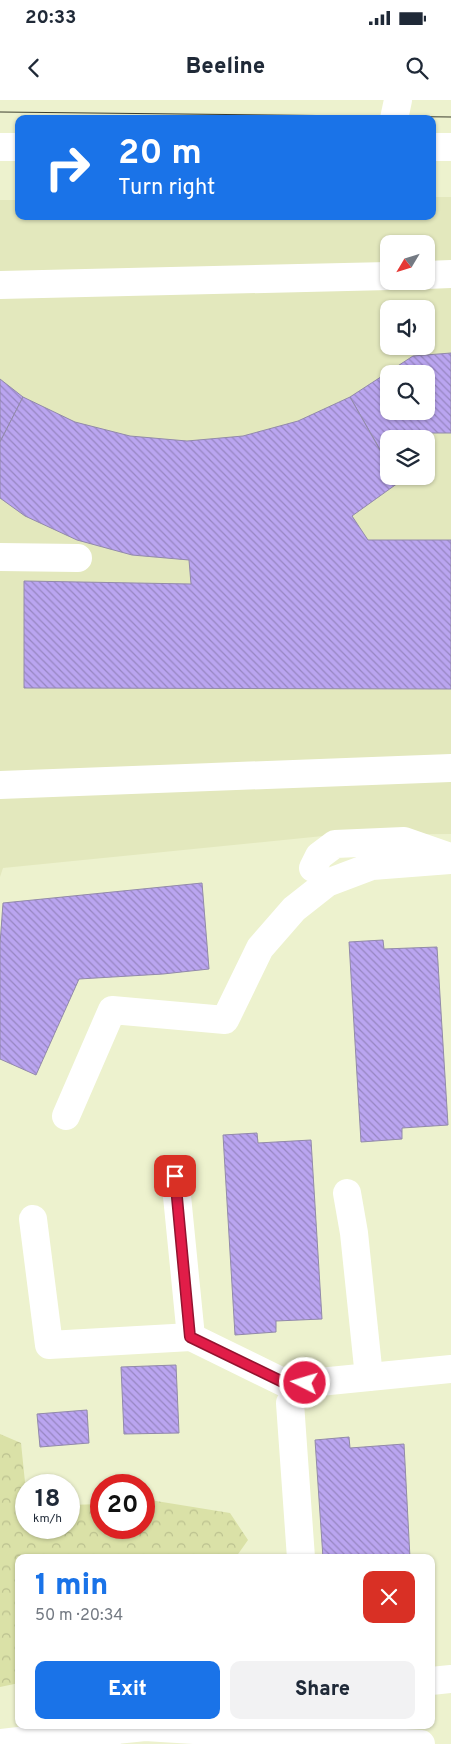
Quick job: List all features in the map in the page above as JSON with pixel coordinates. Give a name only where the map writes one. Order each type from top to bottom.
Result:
[{"type":"main road","points":[[395,115],[398,100]]},
{"type":"main road","points":[[0,146],[15,146]]},
{"type":"main road","points":[[436,147],[451,148]]},
{"type":"main road","points":[[435,275],[451,274]]},
{"type":"main road","points":[[0,285],[380,276]]},
{"type":"main road","points":[[0,557],[78,558]]},
{"type":"main road","points":[[0,785],[451,768]]},
{"type":"main road","points":[[313,868],[319,856],[335,844],[404,841],[451,859]]},
{"type":"main road","points":[[66,1116],[112,1010],[225,1020],[260,948],[294,909],[327,883],[372,866],[451,859]]},
{"type":"main road","points":[[175,1176],[190,1337]]},
{"type":"main road","points":[[347,1193],[354,1233],[369,1377]]},
{"type":"main road","points":[[33,1219],[49,1345],[190,1337],[289,1385],[451,1369]]},
{"type":"main road","points":[[290,1403],[301,1554]]},
{"type":"main road","points":[[435,1681],[451,1679]]},
{"type":"main road","points":[[0,1743],[107,1738],[136,1729]]},
{"type":"main road","points":[[191,1729],[421,1744]]},
{"type":"shaded area","points":[[436,197],[451,197],[451,834],[333,835],[3,868],[0,877],[0,200],[15,200],[15,220],[436,220]]},
{"type":"green space","points":[[0,1434],[21,1443],[24,1474],[15,1474],[15,1539],[80,1539],[80,1505],[90,1504],[90,1539],[155,1539],[155,1501],[230,1513],[248,1540],[238,1554],[15,1554],[15,1684],[0,1687]]},
{"type":"building","points":[[451,353],[451,433],[435,433],[435,430],[380,430],[380,450],[350,397],[380,377],[380,420],[435,420],[435,365],[399,365],[413,356]]},
{"type":"building","points":[[0,379],[23,397],[0,442]]},
{"type":"building","points":[[23,397],[75,422],[130,436],[187,441],[243,436],[298,421],[350,397],[380,450],[380,485],[395,485],[352,516],[368,540],[451,540],[451,689],[24,688],[24,581],[191,584],[189,560],[132,555],[77,540],[25,516],[0,498],[0,442]]},
{"type":"building","points":[[202,883],[209,969],[79,979],[36,1075],[0,1059],[0,944],[3,903]]},
{"type":"building","points":[[383,940],[384,949],[437,947],[448,1125],[402,1128],[402,1139],[361,1142],[349,942]]},
{"type":"building","points":[[257,1133],[258,1143],[311,1140],[322,1319],[276,1321],[276,1332],[235,1335],[223,1135]]},
{"type":"building","points":[[176,1365],[179,1433],[124,1434],[121,1367]]},
{"type":"building","points":[[87,1410],[89,1443],[40,1447],[37,1414]]},
{"type":"building","points":[[349,1437],[350,1448],[404,1444],[410,1554],[323,1554],[315,1440]]},
{"type":"tram line","points":[[0,112],[271,115]]},
{"type":"tram line","points":[[436,117],[451,117]]},
{"type":"route","points":[[175,1176],[190,1337],[289,1385],[305,1383]]}]
